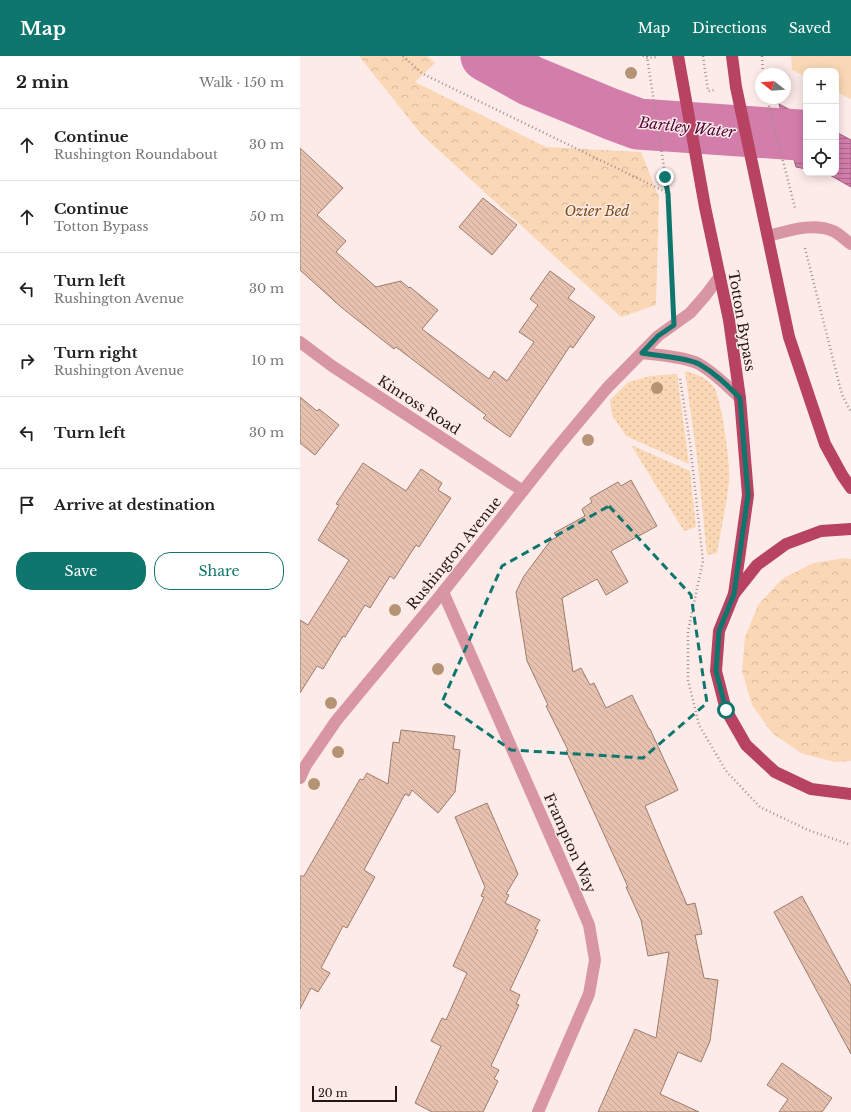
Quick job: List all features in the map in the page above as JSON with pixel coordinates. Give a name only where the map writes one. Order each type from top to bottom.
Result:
[{"type":"main road","name":"Totton Bypass","points":[[678,56],[700,181],[729,320],[740,398],[748,495],[734,594]]},
{"type":"main road","points":[[732,56],[738,92],[789,337],[826,444],[842,475],[851,488]]},
{"type":"main road","points":[[851,529],[821,531],[786,544],[757,565],[734,594],[719,631],[716,671],[726,710],[746,745],[776,772],[811,789],[851,794]]},
{"type":"street","points":[[768,236],[800,228],[814,227],[833,231],[851,244]]},
{"type":"street","name":"Rushington Avenue","points":[[300,778],[306,765],[336,721],[443,592],[607,388],[658,336],[690,313],[720,276]]},
{"type":"street","name":"Kinross Road","points":[[300,342],[332,366],[523,491]]},
{"type":"street","points":[[642,353],[677,358],[698,363],[717,375],[740,398]]},
{"type":"street","name":"Frampton Way","points":[[443,592],[578,898],[590,929],[595,960],[589,994],[538,1112]]},
{"type":"path","points":[[403,56],[423,74],[668,194]]},
{"type":"path","points":[[642,56],[647,57],[668,194],[674,325]]},
{"type":"path","points":[[762,56],[763,68]]},
{"type":"path","points":[[769,104],[842,395],[851,412]]},
{"type":"highlighted area","points":[[609,506],[691,595],[707,703],[643,758],[511,750],[442,702],[502,566]]},
{"type":"green space","name":"Ozier Bed","points":[[359,56],[428,56],[435,63],[415,82],[546,147],[641,152],[659,197],[656,305],[621,317],[421,134]]},
{"type":"green space","points":[[791,56],[851,56],[851,99],[839,93],[839,68],[803,68],[803,76],[792,70]]},
{"type":"green space","points":[[685,371],[701,376],[714,387],[720,404],[727,447],[729,480],[717,553],[707,555],[698,465]]},
{"type":"green space","points":[[677,374],[689,464],[626,436],[612,415],[610,400],[628,382],[650,376]]},
{"type":"green space","points":[[631,445],[690,471],[696,527],[684,531]]},
{"type":"green space","points":[[845,558],[851,559],[851,761],[834,762],[801,753],[772,733],[752,705],[742,671],[745,637],[758,605],[782,579],[813,563]]},
{"type":"shaded area","points":[[779,104],[803,116],[803,168],[796,167]]},
{"type":"shaded area","points":[[839,134],[851,140],[851,187],[832,176],[839,176]]},
{"type":"building","points":[[300,148],[343,188],[317,215],[346,241],[336,252],[376,287],[401,281],[438,310],[422,329],[489,379],[494,371],[507,381],[534,342],[519,332],[538,305],[530,299],[550,271],[575,289],[568,298],[595,317],[573,348],[570,346],[510,437],[483,418],[486,415],[396,347],[394,349],[341,307],[300,270]]},
{"type":"building","points":[[483,198],[517,225],[492,255],[459,227]]},
{"type":"building","points":[[300,397],[317,411],[319,409],[339,425],[315,455],[300,443]]},
{"type":"building","points":[[363,463],[406,491],[421,469],[442,483],[438,490],[451,498],[419,547],[416,545],[394,579],[390,576],[370,608],[365,605],[345,637],[343,636],[323,669],[317,666],[300,693],[300,620],[308,625],[349,560],[318,540],[339,505],[336,504]]},
{"type":"building","points":[[631,480],[657,526],[611,551],[628,582],[606,595],[597,579],[562,598],[573,672],[581,668],[590,685],[594,683],[606,708],[632,695],[650,729],[678,790],[645,806],[687,905],[695,903],[702,934],[695,935],[704,978],[718,980],[710,1041],[701,1062],[678,1052],[660,1094],[699,1112],[598,1112],[635,1029],[656,1038],[669,952],[648,956],[641,920],[626,887],[628,887],[566,751],[568,750],[546,706],[548,705],[527,661],[516,592],[524,576],[551,540],[557,537],[554,533],[585,516],[582,509],[592,502],[590,498],[618,482],[621,486]]},
{"type":"building","points":[[401,730],[455,736],[453,749],[460,750],[455,792],[438,813],[412,790],[409,796],[405,794],[364,870],[375,877],[347,928],[343,926],[321,968],[330,973],[318,992],[311,988],[300,1009],[300,876],[304,876],[360,779],[363,780],[367,773],[388,784],[393,742],[399,743]]},
{"type":"building","points":[[487,803],[518,874],[506,894],[509,895],[505,903],[540,920],[535,929],[538,930],[510,990],[520,995],[516,1004],[519,1005],[491,1066],[499,1070],[494,1079],[498,1081],[483,1112],[432,1112],[415,1103],[441,1046],[431,1041],[442,1018],[446,1020],[467,973],[453,966],[484,897],[481,896],[485,887],[455,817]]},
{"type":"building","points":[[802,896],[851,986],[851,1054],[774,912]]},
{"type":"building","points":[[782,1063],[832,1098],[822,1112],[779,1112],[788,1099],[767,1085]]},
{"type":"waterway","name":"Bartley Water","points":[[486,56],[531,81],[638,124],[803,136]]},
{"type":"route","points":[[665,177],[668,194],[674,325],[658,336],[642,353],[677,358],[698,363],[717,375],[740,398],[748,495],[734,594],[719,631],[716,671],[726,710]]}]
